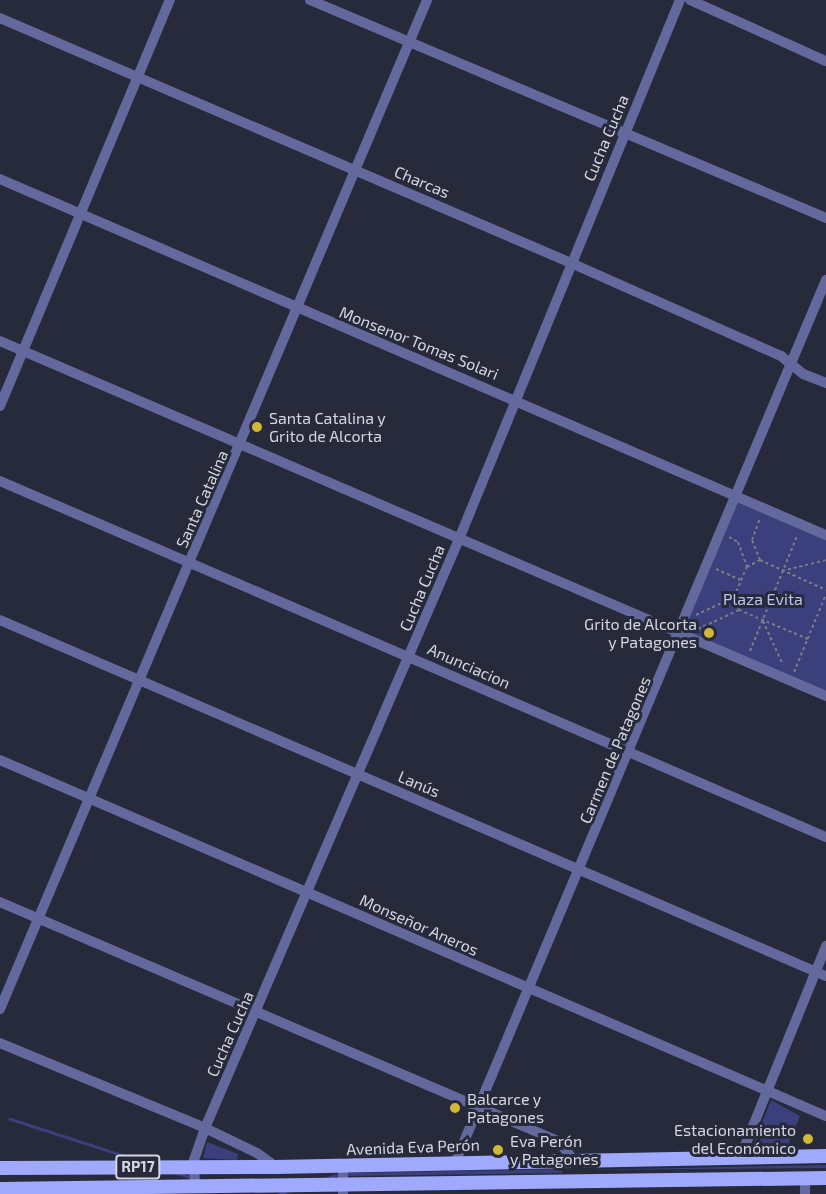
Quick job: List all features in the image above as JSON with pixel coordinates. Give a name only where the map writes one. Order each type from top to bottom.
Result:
[{"type":"main road","name":"Avenida Eva Perón","points":[[0,1168],[276,1167],[573,1159],[826,1156]]},
{"type":"main road","name":"RP17","points":[[0,1189],[109,1191],[195,1186],[343,1189],[574,1187],[826,1178]]},
{"type":"street","points":[[0,406],[136,75],[170,0]]},
{"type":"street","points":[[310,0],[826,218]]},
{"type":"street","name":"Santa Catalina","points":[[0,1009],[242,444],[296,308],[427,0]]},
{"type":"street","name":"Cucha Cucha","points":[[195,1186],[194,1167],[205,1128],[309,893],[459,539],[680,0]]},
{"type":"street","points":[[690,0],[826,61]]},
{"type":"street","name":"Charcas","points":[[0,18],[571,263],[781,356],[790,364],[826,383]]},
{"type":"street","name":"Monsenor Tomas Solari","points":[[0,179],[81,212],[296,308],[516,399],[826,535]]},
{"type":"street","name":"Carmen de Patagones","points":[[456,1163],[581,870],[628,752],[682,635],[708,566],[826,280]]},
{"type":"street","points":[[0,341],[826,696]]},
{"type":"street","name":"Anunciacion","points":[[0,481],[826,837]]},
{"type":"street","name":"Lanús","points":[[0,620],[826,976]]},
{"type":"street","name":"Monseñor Aneros","points":[[0,760],[826,1116]]},
{"type":"street","points":[[0,902],[558,1141],[573,1159]]},
{"type":"street","points":[[740,1158],[826,946]]},
{"type":"street","points":[[0,1043],[205,1128],[257,1153],[276,1167]]},
{"type":"street","points":[[343,1166],[343,1189]]},
{"type":"street","points":[[805,1179],[805,1194]]},
{"type":"path","points":[[764,507],[752,540],[760,561],[826,592],[791,681]]},
{"type":"path","points":[[745,662],[802,525]]},
{"type":"path","points":[[722,533],[738,542],[747,567]]},
{"type":"path","points":[[782,571],[826,560]]},
{"type":"path","points":[[686,621],[734,597],[747,567],[760,561]]},
{"type":"path","points":[[708,566],[741,580]]},
{"type":"path","points":[[734,597],[739,610],[808,639]]},
{"type":"path","points":[[682,635],[739,610]]},
{"type":"path","points":[[762,620],[791,681]]},
{"type":"green space","name":"Plaza Evita","points":[[738,496],[826,535],[826,696],[680,634]]},
{"type":"green space","points":[[771,1100],[800,1116],[785,1152],[751,1150]]},
{"type":"green space","points":[[9,1117],[190,1176],[189,1179],[8,1120]]},
{"type":"green space","points":[[207,1142],[238,1154],[237,1160],[203,1158]]},
{"type":"green space","points":[[826,1165],[826,1168],[583,1170]]},
{"type":"green space","points":[[562,1169],[562,1173],[348,1176],[348,1173]]},
{"type":"green space","points":[[337,1174],[338,1177],[285,1194],[275,1194]]},
{"type":"place","name":"Santa Catalina y Grito de Alcorta","points":[[257,427]]},
{"type":"place","name":"Grito de Alcorta y Patagones","points":[[709,633]]},
{"type":"place","name":"Balcarce y Patagones","points":[[455,1108]]},
{"type":"place","name":"Estacionamiento del Económico","points":[[808,1139]]},
{"type":"place","name":"Eva Perón y Patagones","points":[[498,1150]]}]
